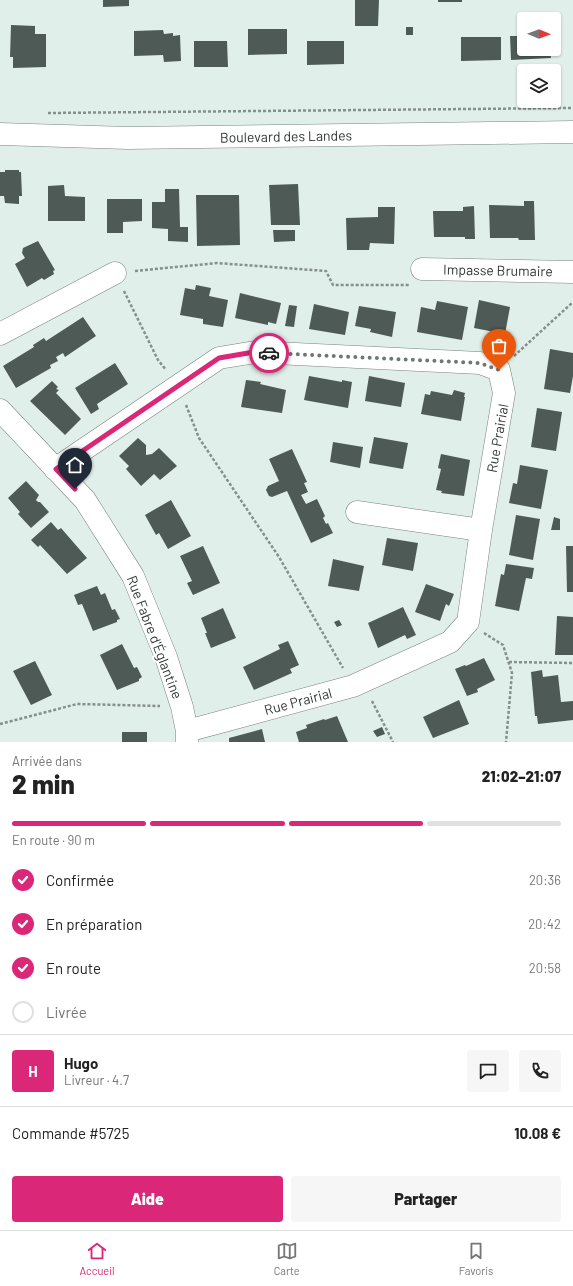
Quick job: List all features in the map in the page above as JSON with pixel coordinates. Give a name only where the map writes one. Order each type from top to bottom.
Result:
[{"type":"street","name":"Boulevard des Landes","points":[[0,134],[128,138],[573,132]]},
{"type":"street","name":"Impasse Brumaire","points":[[416,277],[573,272]]},
{"type":"street","points":[[0,334],[115,273]]},
{"type":"street","points":[[56,469],[219,358],[254,352],[480,363],[499,370]]},
{"type":"street","name":"Rue Prairial","points":[[187,736],[353,686],[450,642],[468,622],[481,530],[504,393],[499,370]]},
{"type":"street","name":"Rue Fabre d'Églantine","points":[[0,410],[85,500],[134,576],[166,657],[182,707],[187,736]]},
{"type":"street","points":[[357,512],[481,530]]},
{"type":"path","points":[[48,112],[573,108]]},
{"type":"path","points":[[393,742],[370,698],[353,686],[279,557],[199,438],[178,386],[158,360],[115,273],[218,262],[326,271],[333,285],[416,277]]},
{"type":"path","points":[[499,370],[573,302]]},
{"type":"path","points":[[468,622],[503,645],[509,662],[512,673],[506,742]]},
{"type":"path","points":[[509,662],[573,663]]},
{"type":"path","points":[[0,724],[77,704],[182,707]]},
{"type":"building","points":[[103,0],[129,0],[129,6],[103,7]]},
{"type":"building","points":[[355,0],[379,0],[378,26],[355,26]]},
{"type":"building","points":[[438,0],[462,0],[462,2],[438,2]]},
{"type":"building","points":[[11,25],[35,26],[35,34],[46,34],[46,67],[13,68],[13,57],[10,57]]},
{"type":"building","points":[[406,27],[413,27],[413,35],[406,35]]},
{"type":"building","points":[[248,29],[287,29],[287,54],[248,55]]},
{"type":"building","points":[[163,30],[164,34],[173,33],[173,36],[180,35],[181,61],[164,62],[163,55],[134,56],[134,31]]},
{"type":"building","points":[[510,36],[517,36],[517,56],[551,56],[551,58],[511,60]]},
{"type":"building","points":[[461,37],[501,37],[501,60],[461,61]]},
{"type":"building","points":[[194,41],[227,41],[228,67],[194,67]]},
{"type":"building","points":[[307,41],[344,41],[344,64],[307,65]]},
{"type":"building","points":[[5,170],[19,170],[19,172],[21,172],[22,196],[19,196],[19,204],[5,203],[4,196],[0,196],[0,172],[5,172]]},
{"type":"building","points":[[298,184],[300,225],[271,225],[269,185]]},
{"type":"building","points":[[64,185],[65,196],[85,197],[85,221],[48,221],[48,186]]},
{"type":"building","points":[[165,189],[179,189],[180,227],[188,227],[188,242],[168,241],[168,229],[152,228],[152,202],[165,202]]},
{"type":"building","points":[[196,195],[239,195],[240,245],[197,246]]},
{"type":"building","points":[[107,199],[142,199],[142,221],[123,222],[123,233],[107,233]]},
{"type":"building","points":[[524,201],[534,201],[535,240],[519,240],[518,238],[490,238],[489,205],[524,206]]},
{"type":"building","points":[[474,206],[475,239],[465,239],[465,237],[434,237],[433,211],[463,211],[463,207]]},
{"type":"building","points":[[378,207],[395,207],[394,244],[370,243],[369,250],[347,250],[346,218],[378,217]]},
{"type":"building","points":[[273,230],[295,230],[295,241],[274,242]]},
{"type":"building","points":[[38,241],[55,270],[53,271],[54,274],[44,280],[42,278],[27,287],[15,264],[25,258],[22,253],[23,248]]},
{"type":"building","points":[[196,285],[211,288],[209,296],[228,300],[223,327],[203,324],[203,319],[180,315],[185,288],[195,290]]},
{"type":"building","points":[[240,293],[281,303],[276,324],[268,322],[268,325],[235,318]]},
{"type":"building","points":[[479,300],[510,307],[505,334],[474,328]]},
{"type":"building","points":[[437,301],[468,307],[462,340],[417,332],[421,307],[435,310]]},
{"type":"building","points":[[314,304],[349,312],[345,335],[309,329]]},
{"type":"building","points":[[289,305],[297,306],[294,327],[285,326]]},
{"type":"building","points":[[359,306],[396,312],[392,337],[370,332],[371,329],[355,326]]},
{"type":"building","points":[[83,317],[96,336],[65,357],[63,353],[56,357],[58,361],[50,365],[51,368],[16,388],[3,366],[34,347],[33,345],[44,338],[46,341]]},
{"type":"building","points":[[550,349],[573,353],[573,376],[570,393],[544,389]]},
{"type":"building","points":[[115,363],[128,384],[97,404],[99,409],[91,414],[75,388]]},
{"type":"building","points":[[309,376],[342,382],[342,380],[352,382],[348,408],[304,400]]},
{"type":"building","points":[[369,376],[405,383],[401,407],[365,401]]},
{"type":"building","points":[[246,380],[261,382],[260,384],[286,390],[282,413],[241,407]]},
{"type":"building","points":[[52,381],[58,387],[56,389],[59,390],[56,393],[81,419],[65,435],[30,401]]},
{"type":"building","points":[[454,390],[465,393],[461,421],[421,414],[425,394],[430,395],[431,391],[452,395]]},
{"type":"building","points":[[537,408],[562,412],[556,451],[531,447]]},
{"type":"building","points":[[374,437],[408,443],[403,469],[369,463]]},
{"type":"building","points":[[138,438],[146,445],[146,455],[152,454],[159,448],[177,466],[160,480],[154,474],[141,486],[126,469],[129,466],[119,456]]},
{"type":"building","points":[[333,442],[363,447],[360,468],[330,462]]},
{"type":"building","points":[[292,449],[307,482],[304,483],[308,492],[301,495],[306,504],[317,499],[325,516],[323,518],[326,524],[328,523],[333,533],[311,543],[287,491],[272,497],[269,496],[266,490],[268,486],[279,481],[269,459]]},
{"type":"building","points":[[441,454],[470,460],[464,496],[441,493],[442,491],[436,490],[441,469],[438,468]]},
{"type":"building","points":[[520,465],[548,470],[541,509],[509,503],[513,483],[517,484]]},
{"type":"building","points":[[26,481],[39,495],[36,500],[40,502],[49,512],[31,528],[18,514],[20,512],[8,498]]},
{"type":"building","points":[[171,500],[191,536],[168,549],[159,533],[156,535],[145,515]]},
{"type":"building","points":[[516,515],[540,519],[533,560],[509,555]]},
{"type":"building","points":[[554,517],[560,519],[560,530],[551,530]]},
{"type":"building","points":[[51,522],[58,530],[61,528],[87,558],[67,574],[40,545],[38,547],[31,540]]},
{"type":"building","points":[[387,538],[418,543],[413,571],[382,565]]},
{"type":"building","points":[[203,546],[220,583],[193,595],[187,583],[192,581],[180,556]]},
{"type":"building","points":[[566,546],[573,546],[573,592],[567,592]]},
{"type":"building","points":[[333,559],[364,566],[359,591],[328,586]]},
{"type":"building","points":[[506,564],[534,568],[532,579],[526,578],[519,611],[495,606],[501,574],[504,575]]},
{"type":"building","points":[[426,584],[454,594],[449,606],[446,604],[440,621],[415,612]]},
{"type":"building","points":[[97,586],[101,595],[105,593],[112,610],[115,609],[120,619],[117,620],[117,622],[93,631],[82,604],[78,605],[74,595]]},
{"type":"building","points":[[403,607],[416,635],[407,639],[405,635],[378,648],[368,623]]},
{"type":"building","points":[[223,608],[236,638],[211,648],[201,618]]},
{"type":"building","points":[[557,616],[573,617],[573,655],[555,655]]},
{"type":"building","points":[[339,620],[342,625],[337,627],[334,622]]},
{"type":"building","points":[[288,641],[299,665],[290,669],[292,673],[254,690],[243,667],[280,649],[278,645]]},
{"type":"building","points":[[122,644],[134,668],[137,667],[142,677],[139,681],[117,690],[100,655]]},
{"type":"building","points":[[484,658],[495,680],[477,689],[478,692],[467,696],[455,669]]},
{"type":"building","points":[[35,661],[52,695],[31,705],[13,671]]},
{"type":"building","points":[[542,670],[543,677],[558,675],[561,702],[573,701],[573,720],[538,724],[537,716],[535,716],[531,672]]},
{"type":"building","points":[[459,700],[469,724],[433,738],[423,717]]},
{"type":"building","points":[[337,716],[348,742],[299,742],[296,732],[307,728],[306,725]]},
{"type":"building","points":[[382,727],[385,734],[377,737],[373,731]]},
{"type":"building","points":[[262,729],[265,742],[229,742],[229,738]]},
{"type":"building","points":[[122,732],[147,732],[147,742],[122,742]]},
{"type":"way so far","points":[[269,353],[480,363],[499,370]]},
{"type":"route","points":[[75,489],[56,469],[219,358],[254,352],[269,353]]}]
